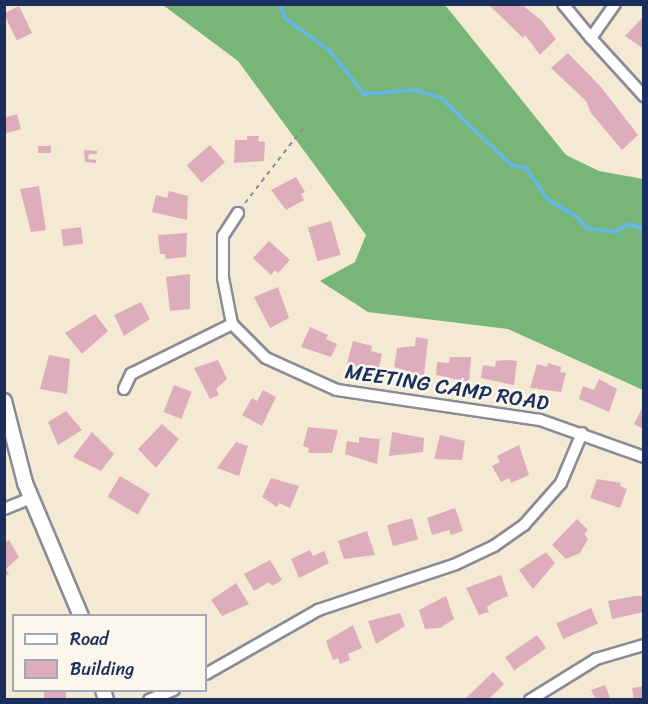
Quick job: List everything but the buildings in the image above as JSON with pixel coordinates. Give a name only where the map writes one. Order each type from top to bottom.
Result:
[{"type":"street","points":[[563,4],[644,96]]},
{"type":"street","points":[[591,38],[615,4]]},
{"type":"street","points":[[124,389],[131,374],[232,324],[223,278],[223,236],[238,213]]},
{"type":"street","name":"MEETING CAMP ROAD","points":[[232,324],[266,358],[337,390],[516,415],[582,433],[644,458]]},
{"type":"street","points":[[4,401],[31,498],[81,614]]},
{"type":"street","points":[[207,673],[318,610],[456,564],[494,546],[531,518],[561,483],[582,433]]},
{"type":"street","points":[[4,509],[31,498]]},
{"type":"street","points":[[530,699],[596,659],[644,645]]},
{"type":"street","points":[[149,699],[168,692]]},
{"type":"path","points":[[238,213],[303,128]]},
{"type":"green space","points":[[163,5],[445,5],[566,155],[599,171],[643,179],[643,390],[508,329],[368,312],[320,281],[355,262],[366,235],[238,61]]},
{"type":"waterway","points":[[279,4],[286,19],[330,51],[364,94],[415,90],[441,98],[511,165],[526,168],[547,199],[579,218],[586,228],[616,232],[628,224],[644,229]]}]
